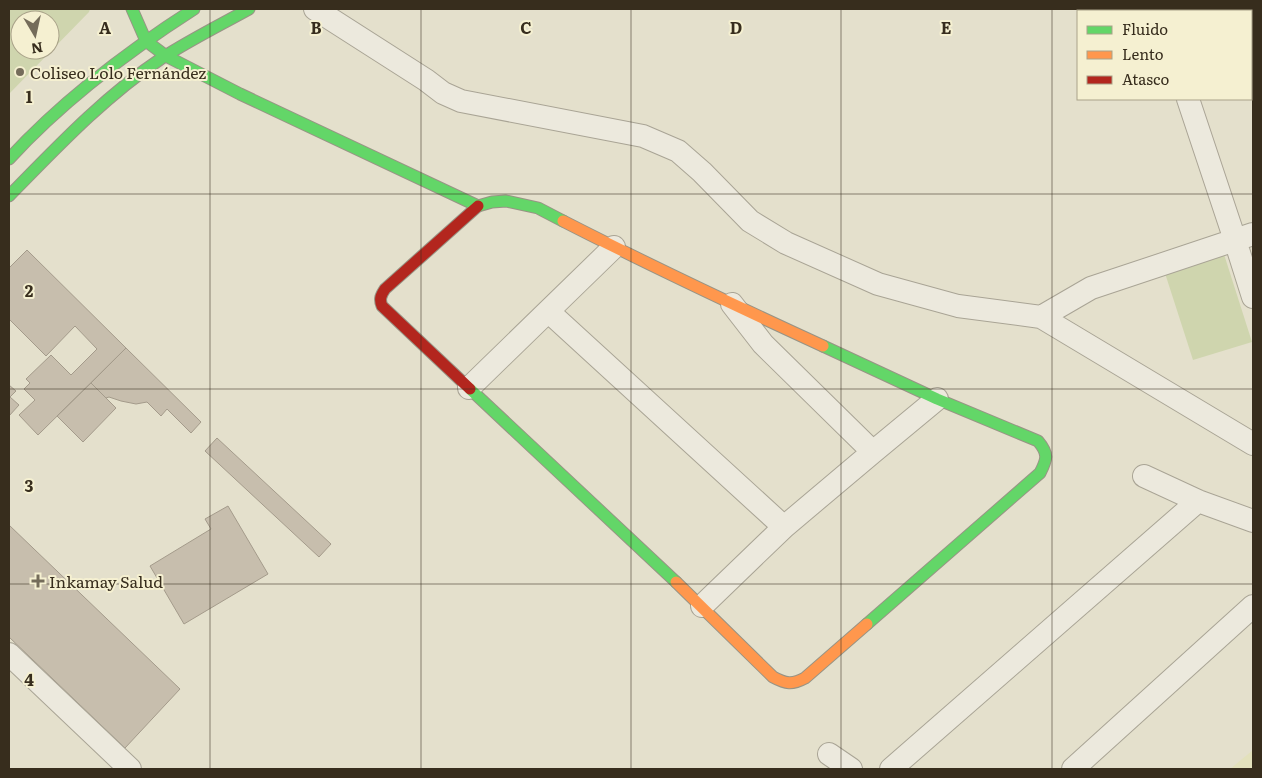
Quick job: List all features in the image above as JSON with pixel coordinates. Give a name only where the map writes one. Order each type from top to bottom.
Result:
[{"type":"main road","points":[[132,9],[146,41],[166,56],[240,94],[478,206]]},
{"type":"main road","points":[[9,159],[45,121],[86,87],[146,41],[194,9]]},
{"type":"main road","points":[[9,196],[61,142],[97,109],[166,56],[249,9]]},
{"type":"main road","points":[[506,201],[538,208],[732,304],[937,399],[1038,441],[1045,449],[1048,459],[1040,473],[805,678],[796,683],[786,684],[774,677],[702,606],[382,306],[380,301],[385,289],[478,206],[506,201]]},
{"type":"street","points":[[315,9],[426,80],[443,93],[461,101],[643,136],[678,151],[702,172],[750,222],[786,242],[878,284],[958,306],[1041,317],[1253,444]]},
{"type":"street","points":[[1188,100],[1244,237],[1253,297]]},
{"type":"street","points":[[1041,317],[1090,288],[1244,237]]},
{"type":"street","points":[[469,388],[614,247]]},
{"type":"street","points":[[732,304],[763,344],[873,452]]},
{"type":"street","points":[[548,312],[784,527]]},
{"type":"street","points":[[702,606],[784,527],[937,399]]},
{"type":"street","points":[[1144,476],[1198,501],[1253,521]]},
{"type":"street","points":[[891,769],[1198,501]]},
{"type":"street","points":[[1073,769],[1253,606]]},
{"type":"street","points":[[9,654],[130,769]]},
{"type":"street","points":[[829,754],[851,769]]},
{"type":"shaded area","points":[[1253,750],[1253,769],[1230,769]]},
{"type":"green space","points":[[9,9],[90,9],[60,42],[60,10],[10,10],[10,60],[42,60],[9,94]]},
{"type":"green space","points":[[1222,248],[1252,342],[1193,360],[1163,267]]},
{"type":"building","points":[[27,250],[126,348],[38,435],[19,415],[35,400],[24,389],[30,383],[26,379],[51,355],[71,375],[97,349],[75,326],[46,356],[9,319],[9,268]]},
{"type":"building","points":[[126,348],[201,422],[191,433],[167,409],[161,416],[147,402],[136,404],[109,397],[106,398],[91,383]]},
{"type":"building","points":[[91,383],[116,408],[83,442],[57,416]]},
{"type":"building","points":[[9,385],[16,391],[10,397],[19,405],[9,416]]},
{"type":"building","points":[[217,438],[331,544],[319,557],[205,451]]},
{"type":"building","points":[[228,506],[268,574],[184,624],[150,566],[211,529],[205,519]]},
{"type":"building","name":"Inkamay Salud","points":[[9,525],[180,689],[125,748],[9,637]]},
{"type":"traffic: fast","points":[[132,9],[146,41],[166,56],[240,94],[478,206],[506,201],[538,208],[563,221]]},
{"type":"traffic: fast","points":[[9,159],[51,117],[97,78],[144,42],[194,9]]},
{"type":"traffic: fast","points":[[9,196],[101,105],[141,73],[183,45],[249,9]]},
{"type":"traffic: fast","points":[[823,346],[937,399],[1038,441],[1046,457],[1040,473],[867,624]]},
{"type":"traffic: fast","points":[[470,389],[676,582]]},
{"type":"traffic: slow","points":[[563,221],[823,346]]},
{"type":"traffic: slow","points":[[676,582],[773,677],[785,682],[793,683],[805,678],[867,624]]},
{"type":"traffic: jam","points":[[470,389],[382,306],[381,299],[385,289],[478,206]]},
{"type":"place","name":"Coliseo Lolo Fernández","points":[[20,72]]},
{"type":"place","name":"Inkamay Salud","points":[[38,581]]}]
